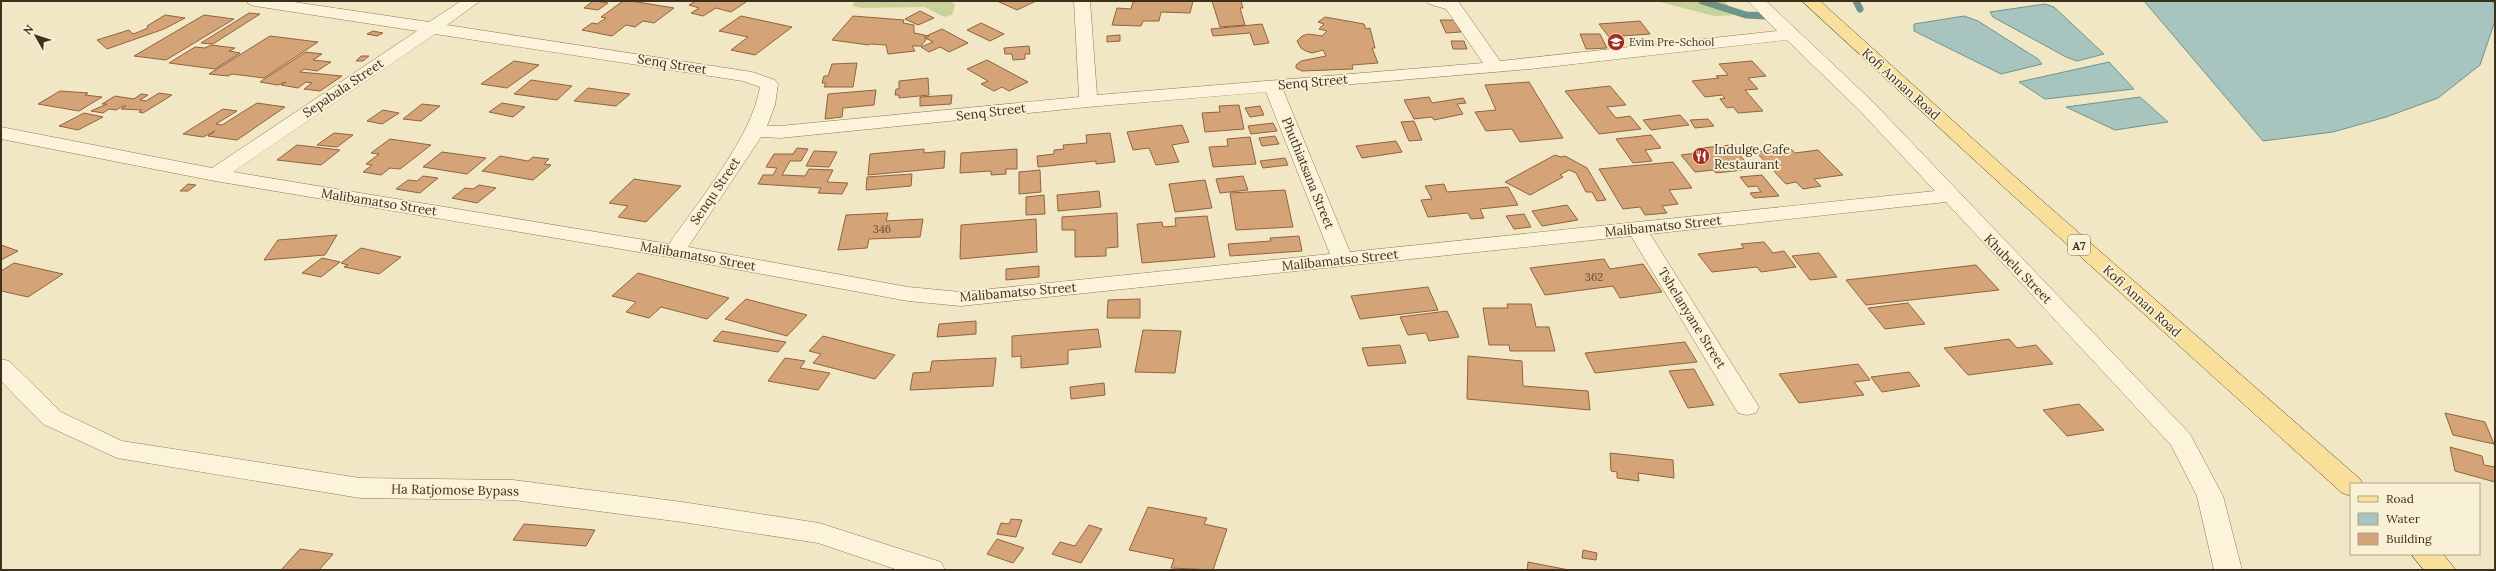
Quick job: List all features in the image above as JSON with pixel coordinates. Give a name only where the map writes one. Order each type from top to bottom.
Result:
[{"type":"main road","name":"Kofi Annan Road","points":[[1810,1],[2020,193],[2350,485]]},
{"type":"main road","points":[[2426,555],[2442,570]]},
{"type":"street","name":"Senq Street","points":[[255,1],[746,76],[769,84],[766,105],[755,131],[780,132],[946,117],[1088,101],[1495,67],[1793,34]]},
{"type":"street","name":"Sepabala Street","points":[[215,175],[472,1]]},
{"type":"street","points":[[1082,1],[1088,101]]},
{"type":"street","points":[[1435,1],[1452,5],[1495,67]]},
{"type":"street","name":"Khubelu Street","points":[[1756,1],[1793,34],[1867,107],[1949,196],[2181,440],[2210,496],[2228,570]]},
{"type":"street","name":"Phuthiatsana Street","points":[[1272,85],[1343,260]]},
{"type":"street","name":"Senqu Street","points":[[675,252],[755,131]]},
{"type":"street","name":"Malibamatso Street","points":[[1,133],[215,175],[675,252],[908,294],[961,299],[1949,196]]},
{"type":"street","name":"Tshelanyane Street","points":[[1637,229],[1747,407]]},
{"type":"street","name":"Ha Ratjomose Bypass","points":[[1,367],[52,418],[117,449],[360,488],[512,490],[690,513],[819,533],[931,570]]},
{"type":"green space","points":[[855,1],[951,1],[955,5],[952,15],[944,17],[925,7],[862,8],[852,6]]},
{"type":"green space","points":[[1656,1],[1724,1],[1737,15],[1714,16]]},
{"type":"water","points":[[2144,1],[2490,1],[2495,3],[2495,21],[2480,65],[2438,98],[2386,117],[2333,132],[2263,141]]},
{"type":"water","points":[[2045,4],[2054,7],[2104,54],[2077,61],[2066,57],[1993,17],[1990,12]]},
{"type":"water","points":[[1964,16],[1978,21],[2038,59],[2042,64],[2001,74],[1914,31],[1914,24]]},
{"type":"water","points":[[2109,62],[2134,89],[2045,99],[2019,82]]},
{"type":"water","points":[[2140,97],[2168,122],[2115,130],[2066,107]]},
{"type":"building","points":[[593,1],[608,3],[598,10],[584,8]]},
{"type":"building","points":[[623,1],[674,8],[654,23],[643,21],[635,27],[626,25],[612,36],[582,30],[592,23],[597,24],[606,18],[601,17]]},
{"type":"building","points":[[696,1],[746,2],[731,12],[716,8],[703,16],[691,13],[699,8],[689,5]]},
{"type":"building","points":[[997,1],[1036,1],[1017,10]]},
{"type":"building","points":[[1193,1],[1190,13],[1161,12],[1159,21],[1143,21],[1141,26],[1112,25],[1117,8],[1131,9],[1133,2]]},
{"type":"building","points":[[1212,1],[1241,1],[1243,8],[1240,8],[1245,25],[1220,27]]},
{"type":"building","points":[[920,11],[934,18],[918,25],[905,19]]},
{"type":"building","points":[[249,13],[260,14],[213,44],[201,43]]},
{"type":"building","points":[[165,15],[185,18],[164,29],[107,49],[97,40],[129,30],[133,34],[136,33],[148,28],[147,26]]},
{"type":"building","points":[[204,15],[234,19],[166,60],[134,56]]},
{"type":"building","points":[[741,16],[792,27],[755,55],[731,50],[748,37],[719,31]]},
{"type":"building","points":[[853,16],[904,20],[903,23],[914,25],[914,33],[929,36],[921,46],[912,46],[915,51],[888,54],[886,45],[869,45],[832,40]]},
{"type":"building","points":[[1325,17],[1364,24],[1366,29],[1370,28],[1375,48],[1372,48],[1378,63],[1352,65],[1353,69],[1302,71],[1296,68],[1296,65],[1301,61],[1326,56],[1323,50],[1312,53],[1306,51],[1301,48],[1297,41],[1302,36],[1308,34],[1322,36],[1327,31],[1319,29],[1324,24],[1318,22]]},
{"type":"building","points":[[1440,20],[1454,20],[1461,32],[1446,33]]},
{"type":"building","points":[[1640,21],[1650,34],[1609,37],[1599,24]]},
{"type":"building","points":[[981,23],[1004,34],[990,41],[967,30]]},
{"type":"building","points":[[1262,24],[1269,43],[1254,45],[1250,33],[1213,36],[1211,29]]},
{"type":"building","points":[[942,29],[968,43],[949,52],[940,47],[929,52],[921,47],[933,42],[924,37]]},
{"type":"building","points":[[373,31],[383,33],[377,36],[367,34]]},
{"type":"building","points":[[1580,34],[1600,34],[1607,48],[1586,49]]},
{"type":"building","points":[[1120,35],[1120,41],[1107,42],[1107,36]]},
{"type":"building","points":[[270,36],[318,42],[264,78],[232,74],[228,76],[209,74]]},
{"type":"building","points":[[1451,41],[1464,41],[1467,49],[1453,49]]},
{"type":"building","points":[[211,45],[235,48],[229,51],[240,53],[215,69],[169,63],[195,47],[205,48]]},
{"type":"building","points":[[1029,46],[1030,54],[1025,54],[1025,59],[1013,60],[1012,54],[1005,54],[1004,48]]},
{"type":"building","points":[[306,52],[322,54],[313,60],[331,62],[317,71],[304,69],[300,72],[342,76],[320,91],[304,89],[312,83],[306,82],[298,88],[281,85],[286,82],[278,85],[260,82]]},
{"type":"building","points":[[361,56],[369,56],[363,61],[356,61]]},
{"type":"building","points":[[987,60],[1028,82],[1009,91],[1002,87],[994,91],[981,84],[988,81],[967,69]]},
{"type":"building","points":[[514,61],[539,65],[507,88],[481,84]]},
{"type":"building","points":[[1752,61],[1766,76],[1748,78],[1758,89],[1745,90],[1763,111],[1738,113],[1733,107],[1727,108],[1720,99],[1725,98],[1722,95],[1705,97],[1692,81],[1719,78],[1716,76],[1728,75],[1719,64]]},
{"type":"building","points":[[857,63],[853,87],[824,87],[826,83],[822,83],[824,76],[828,76],[832,64]]},
{"type":"building","points":[[928,78],[929,95],[899,98],[899,95],[895,95],[896,89],[899,89],[899,81]]},
{"type":"building","points":[[531,80],[572,86],[557,100],[514,94]]},
{"type":"building","points":[[1529,82],[1563,138],[1520,142],[1512,129],[1486,131],[1475,112],[1496,110],[1485,85]]},
{"type":"building","points":[[1610,86],[1626,105],[1607,107],[1616,118],[1630,116],[1641,129],[1599,134],[1565,91]]},
{"type":"building","points":[[588,88],[630,94],[616,106],[574,101]]},
{"type":"building","points":[[876,90],[874,105],[843,108],[842,117],[825,119],[828,94]]},
{"type":"building","points":[[60,91],[88,93],[85,95],[102,97],[79,111],[38,104]]},
{"type":"building","points":[[159,93],[172,95],[143,113],[139,112],[142,110],[121,109],[126,106],[116,110],[109,109],[103,113],[91,111],[107,104],[102,104],[115,96],[134,99],[141,94],[148,95],[140,100],[146,101]]},
{"type":"building","points":[[952,95],[951,104],[920,106],[920,97]]},
{"type":"building","points":[[1429,97],[1432,103],[1463,98],[1466,103],[1457,104],[1463,114],[1434,120],[1432,117],[1414,119],[1404,100]]},
{"type":"building","points":[[257,103],[285,107],[237,140],[208,136],[215,131],[203,137],[183,134],[223,109],[237,111],[216,124],[222,125]]},
{"type":"building","points":[[502,103],[525,107],[513,117],[489,112]]},
{"type":"building","points":[[422,104],[440,106],[421,121],[403,119]]},
{"type":"building","points":[[1239,105],[1244,129],[1205,132],[1202,113],[1220,112],[1219,106]]},
{"type":"building","points":[[1260,106],[1264,115],[1250,117],[1245,108]]},
{"type":"building","points":[[383,110],[399,113],[382,124],[367,121]]},
{"type":"building","points":[[84,113],[103,117],[78,130],[59,126]]},
{"type":"building","points":[[1680,115],[1689,125],[1651,130],[1643,120]]},
{"type":"building","points":[[1708,119],[1714,126],[1695,128],[1690,120]]},
{"type":"building","points":[[1414,121],[1422,140],[1409,141],[1401,122]]},
{"type":"building","points":[[1273,123],[1277,131],[1251,134],[1248,126]]},
{"type":"building","points":[[1182,125],[1189,142],[1172,145],[1179,162],[1156,165],[1149,148],[1133,150],[1127,132]]},
{"type":"building","points":[[334,133],[353,135],[337,147],[317,145]]},
{"type":"building","points":[[1110,133],[1115,162],[1096,164],[1096,161],[1038,167],[1037,156],[1054,154],[1054,150],[1064,149],[1063,145],[1087,143],[1086,135]]},
{"type":"building","points":[[1651,135],[1661,148],[1645,150],[1652,161],[1633,163],[1616,139]]},
{"type":"building","points":[[1275,136],[1279,144],[1262,146],[1259,138]]},
{"type":"building","points":[[1250,137],[1256,164],[1213,167],[1209,147],[1228,146],[1227,139]]},
{"type":"building","points":[[390,139],[431,145],[400,169],[390,168],[381,175],[363,172],[372,165],[366,164],[379,154],[371,153]]},
{"type":"building","points":[[1396,141],[1402,152],[1362,158],[1356,146]]},
{"type":"building","points":[[297,145],[340,150],[321,165],[277,160]]},
{"type":"building","points":[[1731,145],[1752,169],[1716,173],[1713,170],[1695,172],[1681,155],[1705,152],[1701,148]]},
{"type":"building","points":[[1789,147],[1795,153],[1818,150],[1843,175],[1814,179],[1821,186],[1803,189],[1796,182],[1786,184],[1756,152]]},
{"type":"building","points":[[797,148],[808,149],[801,161],[790,161],[782,175],[805,176],[809,169],[833,170],[827,182],[848,183],[842,194],[818,193],[821,188],[758,184],[763,175],[773,175],[777,168],[766,167],[774,154],[793,154]]},
{"type":"building","points":[[924,149],[924,153],[945,151],[944,168],[868,175],[870,154]]},
{"type":"building","points":[[1017,149],[1017,169],[1006,169],[1006,174],[991,175],[991,171],[960,173],[961,153]]},
{"type":"building","points":[[814,151],[837,152],[829,167],[806,166]]},
{"type":"building","points":[[442,152],[486,158],[467,174],[423,167]]},
{"type":"building","points":[[1555,155],[1561,157],[1565,156],[1587,168],[1606,200],[1597,201],[1592,192],[1586,192],[1576,173],[1569,170],[1560,175],[1563,177],[1530,195],[1505,182]]},
{"type":"building","points":[[500,156],[528,161],[533,157],[549,159],[544,164],[551,165],[533,180],[482,171]]},
{"type":"building","points":[[1285,158],[1288,165],[1263,168],[1260,161]]},
{"type":"building","points":[[1673,162],[1692,188],[1669,190],[1678,204],[1662,206],[1667,213],[1645,215],[1640,207],[1623,209],[1599,169]]},
{"type":"building","points":[[1040,170],[1041,192],[1019,194],[1019,172]]},
{"type":"building","points":[[912,174],[911,186],[866,190],[867,177]]},
{"type":"building","points":[[1762,175],[1779,196],[1754,198],[1750,193],[1761,192],[1757,186],[1748,187],[1740,177]]},
{"type":"building","points":[[423,176],[438,178],[420,193],[396,189],[408,180],[417,181]]},
{"type":"building","points":[[1243,176],[1248,190],[1220,193],[1216,179]]},
{"type":"building","points":[[634,179],[681,186],[646,222],[618,217],[628,206],[609,203]]},
{"type":"building","points":[[1205,180],[1212,208],[1175,212],[1169,184]]},
{"type":"building","points":[[188,184],[196,185],[188,191],[180,191]]},
{"type":"building","points":[[1444,184],[1447,192],[1508,187],[1518,205],[1480,209],[1484,218],[1471,219],[1468,213],[1428,217],[1421,200],[1432,199],[1425,186]]},
{"type":"building","points":[[479,185],[496,188],[477,203],[452,198],[465,188],[473,189]]},
{"type":"building","points":[[1285,190],[1293,227],[1236,230],[1230,193]]},
{"type":"building","points":[[1099,191],[1101,207],[1058,211],[1057,195]]},
{"type":"building","points":[[1044,195],[1045,214],[1026,215],[1026,197]]},
{"type":"building","points":[[1567,205],[1578,220],[1542,226],[1532,211]]},
{"type":"building","points":[[888,213],[886,221],[923,219],[920,237],[869,239],[867,248],[838,250],[846,215]]},
{"type":"building","points":[[1117,213],[1118,247],[1106,248],[1106,256],[1075,257],[1075,230],[1062,230],[1062,217]]},
{"type":"building","points":[[1524,214],[1531,227],[1514,229],[1506,216]]},
{"type":"building","points":[[1207,216],[1215,257],[1142,263],[1137,224],[1162,222],[1163,227],[1176,226],[1175,218]]},
{"type":"building","points":[[1036,219],[1037,252],[960,259],[961,225]]},
{"type":"building","points":[[337,235],[325,255],[264,260],[278,240]]},
{"type":"building","points":[[1299,236],[1302,251],[1230,256],[1228,244],[1271,241],[1270,238]]},
{"type":"building","points":[[1764,242],[1773,253],[1784,251],[1796,267],[1761,272],[1757,267],[1712,272],[1698,254],[1744,248],[1741,244]]},
{"type":"building","points":[[1,245],[18,251],[1,260]]},
{"type":"building","points":[[361,248],[401,257],[379,274],[344,267],[348,265],[341,263]]},
{"type":"building","points":[[1819,253],[1837,277],[1810,280],[1792,256]]},
{"type":"building","points":[[322,258],[340,262],[321,277],[302,273]]},
{"type":"building","points":[[1604,259],[1610,269],[1643,264],[1662,292],[1620,298],[1613,286],[1545,295],[1530,268]]},
{"type":"building","points":[[14,263],[63,274],[28,297],[1,291],[1,271]]},
{"type":"building","points":[[1976,265],[1999,290],[1866,305],[1846,280]]},
{"type":"building","points":[[1039,266],[1039,277],[1006,280],[1006,269]]},
{"type":"building","points":[[638,273],[729,298],[707,319],[661,307],[649,318],[626,312],[636,302],[612,296]]},
{"type":"building","points":[[1428,287],[1438,310],[1360,319],[1351,296]]},
{"type":"building","points":[[746,299],[807,315],[787,336],[725,319]]},
{"type":"building","points":[[1140,299],[1140,318],[1107,318],[1108,300]]},
{"type":"building","points":[[1908,303],[1925,324],[1885,329],[1868,308]]},
{"type":"building","points":[[1507,304],[1531,304],[1536,327],[1549,327],[1555,351],[1510,351],[1509,345],[1489,345],[1483,308],[1508,308]]},
{"type":"building","points":[[1447,311],[1459,337],[1429,341],[1426,333],[1408,335],[1400,317]]},
{"type":"building","points":[[976,321],[976,334],[937,337],[939,324]]},
{"type":"building","points":[[1098,329],[1101,347],[1068,350],[1068,364],[1021,368],[1021,356],[1012,357],[1012,336]]},
{"type":"building","points":[[1143,330],[1181,331],[1175,373],[1135,372]]},
{"type":"building","points":[[722,331],[786,342],[778,352],[713,341]]},
{"type":"building","points":[[823,336],[895,355],[875,379],[813,363],[821,354],[809,351]]},
{"type":"building","points":[[2009,339],[2017,348],[2036,345],[2053,364],[1968,375],[1944,348]]},
{"type":"building","points":[[1685,342],[1697,362],[1595,373],[1585,353]]},
{"type":"building","points":[[1400,345],[1406,363],[1368,366],[1362,348]]},
{"type":"building","points":[[1468,356],[1522,361],[1523,386],[1588,391],[1590,410],[1467,399]]},
{"type":"building","points":[[785,358],[805,361],[800,368],[830,373],[818,390],[768,381]]},
{"type":"building","points":[[996,358],[993,386],[910,390],[913,373],[930,372],[932,361]]},
{"type":"building","points":[[1858,364],[1870,380],[1854,382],[1864,395],[1799,403],[1779,374]]},
{"type":"building","points":[[1694,369],[1714,405],[1688,408],[1669,371]]},
{"type":"building","points":[[1909,372],[1920,386],[1882,392],[1871,377]]},
{"type":"building","points":[[1104,383],[1105,395],[1071,399],[1070,387]]},
{"type":"building","points":[[2079,404],[2104,430],[2067,436],[2043,410]]},
{"type":"building","points":[[2445,413],[2485,422],[2494,444],[2453,435]]},
{"type":"building","points":[[2450,447],[2482,456],[2484,465],[2495,467],[2495,482],[2455,471]]},
{"type":"building","points":[[1610,453],[1673,460],[1674,478],[1638,473],[1639,481],[1617,478],[1617,472],[1611,471]]},
{"type":"building","points":[[1148,507],[1207,518],[1204,524],[1227,529],[1213,570],[1171,568],[1174,559],[1129,550]]},
{"type":"building","points":[[1011,519],[1022,520],[1016,537],[997,534],[1001,523],[1009,524]]},
{"type":"building","points":[[524,524],[595,530],[586,546],[513,540]]},
{"type":"building","points":[[1089,525],[1102,529],[1081,563],[1052,554],[1060,542],[1075,546]]},
{"type":"building","points":[[997,539],[1024,548],[1013,563],[987,554]]},
{"type":"building","points":[[300,549],[333,554],[319,570],[281,570]]},
{"type":"building","points":[[1583,550],[1597,553],[1596,560],[1582,558]]},
{"type":"building","points":[[1528,562],[1569,570],[1527,570]]},
{"type":"waterway","points":[[1702,1],[1746,15],[1766,16]]},
{"type":"waterway","points":[[1856,1],[1860,9]]},
{"type":"place","name":"Evim Pre-School","points":[[1616,42]]},
{"type":"place","name":"Indulge Cafe Restaurant","points":[[1701,156]]}]
